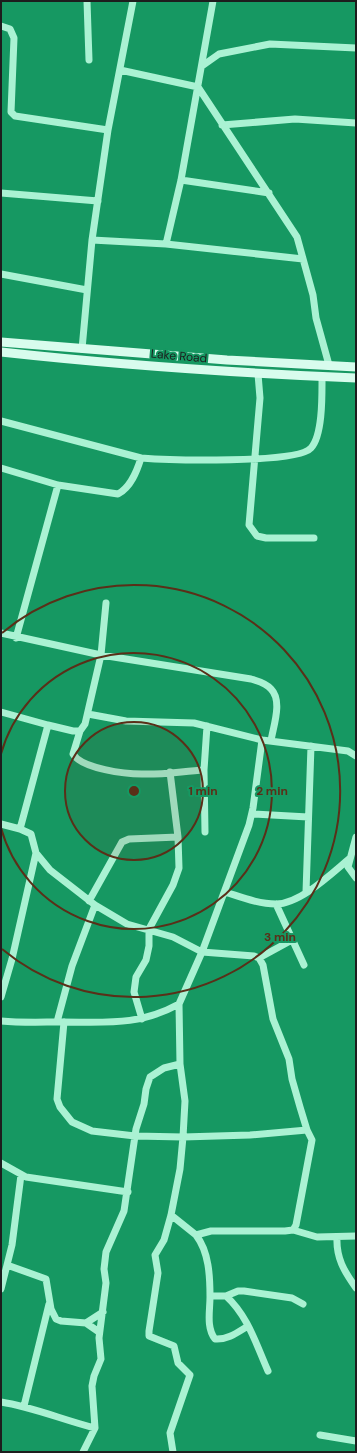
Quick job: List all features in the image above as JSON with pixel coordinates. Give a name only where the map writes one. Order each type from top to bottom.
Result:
[{"type":"main road","name":"Lake Road","points":[[1,342],[265,363],[356,367]]},
{"type":"main road","name":"Lake Road","points":[[1,352],[90,361],[258,374],[356,378]]},
{"type":"street","points":[[87,1],[89,60]]},
{"type":"street","points":[[82,349],[92,240],[108,130],[133,1]]},
{"type":"street","points":[[166,244],[181,180],[213,1]]},
{"type":"street","points":[[1,26],[10,29],[14,38],[12,112],[15,116],[108,130]]},
{"type":"street","points":[[202,66],[219,54],[270,44],[356,48]]},
{"type":"street","points":[[120,70],[198,87],[297,237],[328,365]]},
{"type":"street","points":[[222,125],[295,119],[356,123]]},
{"type":"street","points":[[181,180],[269,193]]},
{"type":"street","points":[[1,193],[98,201]]},
{"type":"street","points":[[92,240],[166,244],[303,259]]},
{"type":"street","points":[[1,274],[87,290]]},
{"type":"street","points":[[258,374],[260,398],[249,525],[257,536],[266,538],[314,538]]},
{"type":"street","points":[[1,420],[141,458],[200,461],[298,454],[311,448],[318,435],[322,376]]},
{"type":"street","points":[[1,468],[58,485],[118,494],[124,491],[135,475],[141,458]]},
{"type":"street","points":[[16,638],[58,485]]},
{"type":"street","points":[[106,603],[101,655],[88,714],[85,724],[80,731],[74,754],[80,762],[137,774],[204,770]]},
{"type":"street","points":[[1,633],[16,638],[101,655],[251,679],[263,683],[271,688],[277,697],[277,708],[271,741]]},
{"type":"street","points":[[1,712],[48,725],[73,731],[80,731]]},
{"type":"street","points":[[88,714],[126,720],[177,722],[206,726],[262,740],[348,751],[356,756]]},
{"type":"street","points":[[20,829],[48,725]]},
{"type":"street","points":[[205,832],[204,770],[206,726]]},
{"type":"street","points":[[173,1452],[170,1433],[190,1375],[178,1363],[174,1346],[153,1339],[149,1336],[149,1331],[158,1273],[155,1255],[164,1240],[171,1216],[180,1169],[183,1137],[185,1101],[180,1064],[179,1004],[202,952],[252,814],[262,740]]},
{"type":"street","points":[[306,892],[311,746]]},
{"type":"street","points":[[142,1019],[134,992],[136,977],[146,960],[149,946],[149,929],[173,885],[178,868],[178,837],[170,772]]},
{"type":"street","points":[[252,814],[308,817]]},
{"type":"street","points":[[1,824],[20,829],[31,834],[36,853],[50,870],[92,903],[127,924],[173,937],[202,952],[259,958],[292,940]]},
{"type":"street","points":[[178,837],[129,839],[122,842],[92,903],[72,966],[60,1022],[58,1099],[60,1107],[72,1122],[92,1131],[135,1136],[183,1137],[284,1133],[307,1130]]},
{"type":"street","points":[[356,837],[349,859],[348,868],[356,878]]},
{"type":"street","points":[[1,997],[12,959],[36,853]]},
{"type":"street","points":[[225,892],[247,900],[276,904],[289,902],[306,892],[349,859]]},
{"type":"street","points":[[276,904],[304,965]]},
{"type":"street","points":[[259,958],[263,965],[273,1019],[289,1059],[292,1079],[307,1130],[312,1140],[296,1225],[293,1230]]},
{"type":"street","points":[[1,1021],[18,1023],[109,1023],[142,1019],[165,1012],[179,1004]]},
{"type":"street","points":[[83,1452],[95,1428],[92,1386],[94,1376],[101,1359],[99,1332],[106,1283],[104,1269],[106,1252],[124,1211],[128,1192],[135,1136],[150,1077],[164,1068],[180,1064]]},
{"type":"street","points":[[1,1163],[21,1175],[128,1192]]},
{"type":"street","points":[[1,1289],[12,1245],[21,1175]]},
{"type":"street","points":[[171,1216],[196,1235],[205,1251],[210,1296],[209,1328],[215,1339],[231,1337],[248,1326]]},
{"type":"street","points":[[196,1235],[211,1231],[293,1230],[317,1237],[356,1236]]},
{"type":"street","points":[[337,1237],[337,1250],[342,1267],[356,1288]]},
{"type":"street","points":[[7,1265],[46,1279],[51,1310],[56,1318],[61,1321],[86,1323],[99,1332]]},
{"type":"street","points":[[210,1296],[226,1296],[238,1291],[244,1291],[292,1298],[303,1304]]},
{"type":"street","points":[[226,1296],[238,1307],[268,1371]]},
{"type":"street","points":[[24,1406],[49,1302]]},
{"type":"street","points":[[86,1323],[103,1312]]},
{"type":"street","points":[[1,1402],[24,1406],[95,1428]]},
{"type":"street","points":[[320,1435],[356,1441]]}]
